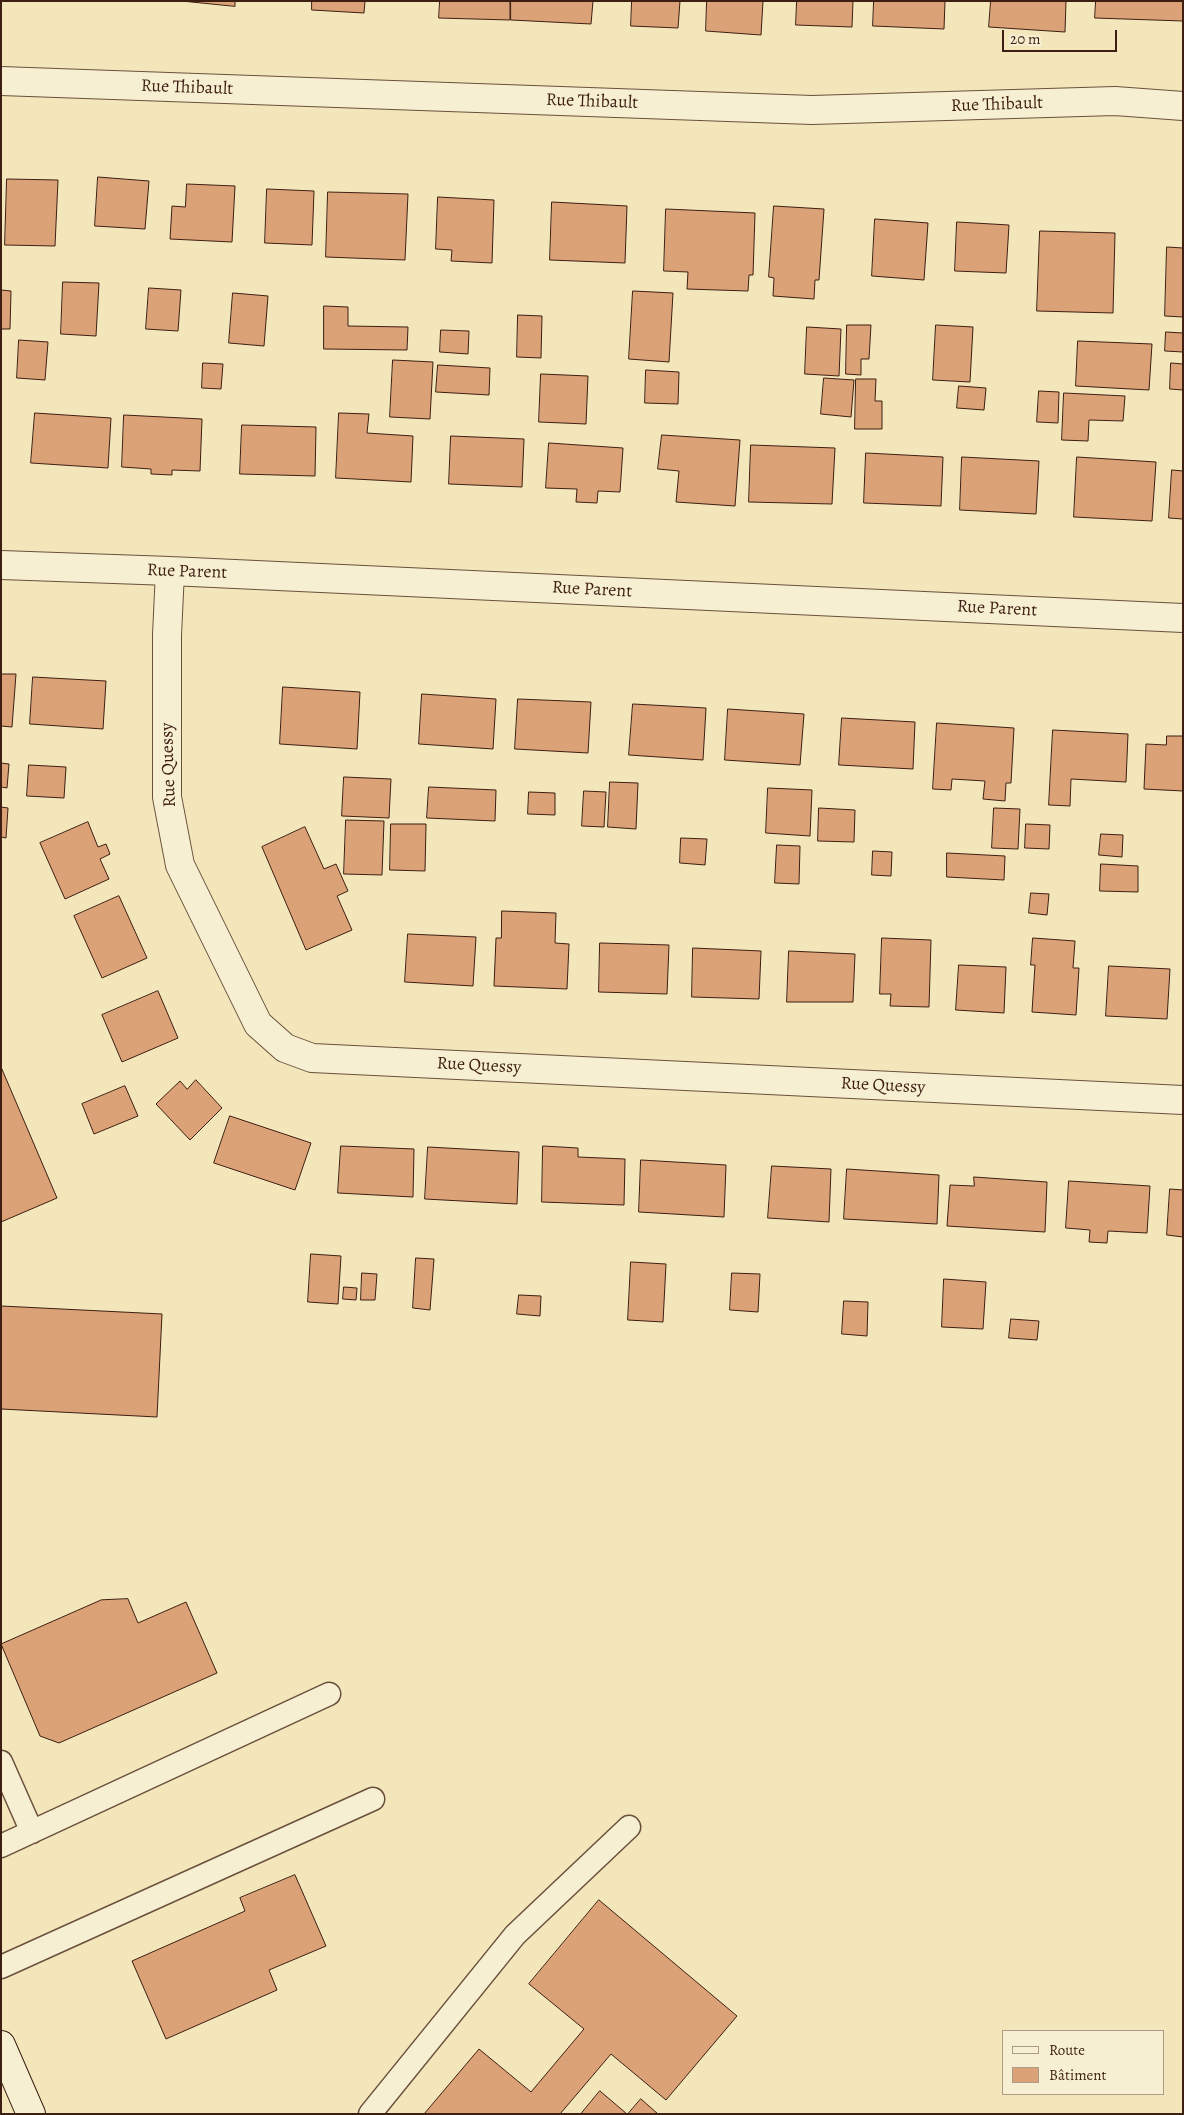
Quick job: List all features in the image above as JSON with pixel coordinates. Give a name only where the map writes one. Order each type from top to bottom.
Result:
[{"type":"street","name":"Rue Thibault","points":[[1,81],[812,110],[1115,101],[1183,106]]},
{"type":"street","name":"Rue Parent","points":[[1,565],[170,571],[1183,618]]},
{"type":"street","name":"Rue Quessy","points":[[170,571],[167,635],[167,797],[180,865],[258,1024],[285,1048],[312,1058],[1183,1100]]},
{"type":"street","points":[[1,2045],[31,2114]]},
{"type":"lane","points":[[1,1846],[329,1694]]},
{"type":"lane","points":[[1,1762],[32,1832]]},
{"type":"lane","points":[[1,1967],[373,1799]]},
{"type":"lane","points":[[370,2114],[515,1935],[629,1827]]},
{"type":"building","points":[[182,1],[235,1],[235,6]]},
{"type":"building","points":[[312,1],[365,1],[364,13],[312,10]]},
{"type":"building","points":[[440,1],[510,1],[510,20],[439,18]]},
{"type":"building","points":[[511,1],[593,1],[591,24],[511,20]]},
{"type":"building","points":[[632,1],[680,1],[678,28],[631,26]]},
{"type":"building","points":[[707,1],[763,1],[761,35],[706,31]]},
{"type":"building","points":[[797,1],[853,1],[852,27],[796,25]]},
{"type":"building","points":[[874,1],[945,1],[944,29],[873,26]]},
{"type":"building","points":[[991,1],[1066,1],[1065,32],[989,27]]},
{"type":"building","points":[[1096,1],[1183,1],[1183,21],[1095,18]]},
{"type":"building","points":[[98,177],[149,181],[145,229],[95,226]]},
{"type":"building","points":[[7,179],[58,180],[55,246],[5,245]]},
{"type":"building","points":[[187,184],[235,186],[232,242],[170,239],[172,206],[185,207]]},
{"type":"building","points":[[267,189],[314,191],[312,245],[265,243]]},
{"type":"building","points":[[328,192],[408,194],[405,260],[326,257]]},
{"type":"building","points":[[438,197],[494,200],[492,263],[451,261],[452,250],[436,249]]},
{"type":"building","points":[[552,202],[627,206],[625,263],[550,260]]},
{"type":"building","points":[[774,206],[824,209],[819,280],[815,280],[814,299],[773,296],[774,278],[769,277]]},
{"type":"building","points":[[666,209],[755,213],[753,275],[749,275],[748,291],[687,289],[688,272],[664,271]]},
{"type":"building","points":[[875,219],[928,223],[924,280],[872,276]]},
{"type":"building","points":[[957,222],[1009,225],[1006,273],[955,271]]},
{"type":"building","points":[[1040,231],[1115,233],[1113,313],[1037,311]]},
{"type":"building","points":[[1167,247],[1183,248],[1183,317],[1165,316]]},
{"type":"building","points":[[63,282],[99,283],[96,336],[61,334]]},
{"type":"building","points":[[149,288],[181,290],[178,331],[146,329]]},
{"type":"building","points":[[1,290],[11,291],[10,329],[1,329]]},
{"type":"building","points":[[633,291],[673,293],[669,362],[629,359]]},
{"type":"building","points":[[233,293],[268,296],[264,346],[229,343]]},
{"type":"building","points":[[324,306],[348,307],[348,326],[408,327],[407,350],[324,349]]},
{"type":"building","points":[[518,315],[542,316],[541,358],[517,357]]},
{"type":"building","points":[[847,325],[871,325],[869,359],[861,359],[861,375],[846,374]]},
{"type":"building","points":[[936,325],[973,327],[970,382],[933,380]]},
{"type":"building","points":[[807,327],[841,329],[839,376],[805,374]]},
{"type":"building","points":[[441,330],[469,331],[468,354],[440,352]]},
{"type":"building","points":[[1166,332],[1183,333],[1183,352],[1165,351]]},
{"type":"building","points":[[19,340],[48,342],[45,380],[17,378]]},
{"type":"building","points":[[1078,341],[1152,344],[1149,390],[1076,386]]},
{"type":"building","points":[[393,360],[433,362],[430,419],[390,417]]},
{"type":"building","points":[[203,363],[223,364],[221,389],[202,388]]},
{"type":"building","points":[[1171,363],[1183,364],[1183,390],[1170,389]]},
{"type":"building","points":[[438,365],[490,368],[489,395],[436,392]]},
{"type":"building","points":[[646,370],[679,372],[678,404],[645,403]]},
{"type":"building","points":[[541,374],[588,376],[586,424],[539,422]]},
{"type":"building","points":[[824,378],[854,380],[851,417],[821,414]]},
{"type":"building","points":[[856,379],[876,379],[875,401],[882,401],[882,429],[855,429]]},
{"type":"building","points":[[959,386],[986,388],[984,410],[957,408]]},
{"type":"building","points":[[1039,391],[1059,392],[1058,423],[1037,422]]},
{"type":"building","points":[[1064,393],[1125,396],[1123,421],[1089,420],[1088,441],[1062,440]]},
{"type":"building","points":[[35,413],[111,418],[108,468],[31,463]]},
{"type":"building","points":[[339,413],[369,414],[367,433],[413,436],[411,482],[336,478]]},
{"type":"building","points":[[124,415],[202,419],[200,471],[172,470],[172,475],[151,474],[151,469],[122,467]]},
{"type":"building","points":[[242,425],[316,427],[315,476],[240,474]]},
{"type":"building","points":[[662,435],[740,440],[735,506],[676,502],[679,471],[658,469]]},
{"type":"building","points":[[451,436],[524,439],[522,487],[449,484]]},
{"type":"building","points":[[549,443],[623,448],[620,492],[598,491],[597,503],[576,502],[577,489],[546,488]]},
{"type":"building","points":[[751,445],[835,448],[832,504],[749,502]]},
{"type":"building","points":[[866,453],[943,457],[941,506],[864,503]]},
{"type":"building","points":[[962,457],[1039,461],[1036,514],[960,510]]},
{"type":"building","points":[[1077,457],[1156,462],[1152,521],[1074,517]]},
{"type":"building","points":[[1172,470],[1183,471],[1183,519],[1169,518]]},
{"type":"building","points":[[1,674],[16,674],[12,727],[1,726]]},
{"type":"building","points":[[33,677],[106,681],[103,729],[30,724]]},
{"type":"building","points":[[283,687],[360,692],[357,749],[280,744]]},
{"type":"building","points":[[422,694],[496,699],[493,749],[419,744]]},
{"type":"building","points":[[518,699],[591,702],[588,753],[515,749]]},
{"type":"building","points":[[633,704],[706,708],[703,760],[629,755]]},
{"type":"building","points":[[728,709],[804,714],[800,765],[725,760]]},
{"type":"building","points":[[842,718],[915,722],[913,769],[839,765]]},
{"type":"building","points":[[937,723],[1014,728],[1011,783],[1006,783],[1005,801],[983,799],[985,781],[952,779],[951,790],[933,789]]},
{"type":"building","points":[[1053,730],[1128,734],[1126,782],[1071,779],[1070,806],[1049,805]]},
{"type":"building","points":[[1167,736],[1183,736],[1183,791],[1144,789],[1146,744],[1166,745]]},
{"type":"building","points":[[1,763],[9,764],[7,788],[1,787]]},
{"type":"building","points":[[29,765],[66,767],[64,798],[27,796]]},
{"type":"building","points":[[344,777],[391,779],[389,818],[342,816]]},
{"type":"building","points":[[610,782],[638,783],[636,829],[608,827]]},
{"type":"building","points":[[429,787],[496,790],[495,821],[427,818]]},
{"type":"building","points":[[768,788],[812,790],[810,836],[766,833]]},
{"type":"building","points":[[584,791],[606,792],[604,827],[582,826]]},
{"type":"building","points":[[529,792],[555,793],[555,815],[528,814]]},
{"type":"building","points":[[1,807],[8,808],[6,838],[1,837]]},
{"type":"building","points":[[819,808],[855,810],[854,842],[818,841]]},
{"type":"building","points":[[994,808],[1020,809],[1018,849],[992,848]]},
{"type":"building","points":[[346,820],[384,821],[382,875],[344,874]]},
{"type":"building","points":[[88,822],[98,847],[106,844],[110,854],[100,859],[109,879],[65,899],[40,843]]},
{"type":"building","points":[[391,824],[426,824],[425,871],[390,870]]},
{"type":"building","points":[[1026,824],[1050,825],[1049,849],[1025,848]]},
{"type":"building","points":[[305,827],[324,869],[336,864],[348,891],[337,896],[352,930],[306,950],[262,847]]},
{"type":"building","points":[[1101,834],[1123,835],[1122,857],[1099,855]]},
{"type":"building","points":[[681,838],[707,839],[705,865],[680,863]]},
{"type":"building","points":[[777,845],[800,846],[799,884],[775,883]]},
{"type":"building","points":[[873,851],[892,852],[891,876],[872,875]]},
{"type":"building","points":[[947,853],[1005,856],[1004,880],[947,877]]},
{"type":"building","points":[[1101,864],[1138,866],[1138,892],[1100,891]]},
{"type":"building","points":[[1031,893],[1049,894],[1047,915],[1029,913]]},
{"type":"building","points":[[119,896],[147,958],[102,978],[74,916]]},
{"type":"building","points":[[502,911],[556,913],[555,943],[569,944],[567,989],[494,986],[496,938],[501,938]]},
{"type":"building","points":[[408,934],[476,937],[473,986],[405,982]]},
{"type":"building","points":[[882,938],[931,940],[929,1007],[890,1006],[891,994],[880,994]]},
{"type":"building","points":[[1033,938],[1075,941],[1073,968],[1079,968],[1076,1015],[1032,1012],[1035,965],[1031,965]]},
{"type":"building","points":[[600,943],[669,945],[667,994],[599,992]]},
{"type":"building","points":[[693,948],[761,951],[759,999],[692,997]]},
{"type":"building","points":[[789,951],[855,954],[853,1002],[787,1002]]},
{"type":"building","points":[[959,965],[1006,967],[1004,1013],[956,1010]]},
{"type":"building","points":[[1109,966],[1170,969],[1167,1019],[1106,1016]]},
{"type":"building","points":[[158,991],[178,1038],[122,1062],[102,1015]]},
{"type":"building","points":[[1,1067],[57,1198],[1,1222]]},
{"type":"building","points":[[196,1080],[222,1108],[190,1140],[156,1104],[180,1081],[187,1089]]},
{"type":"building","points":[[125,1086],[138,1116],[94,1134],[82,1104]]},
{"type":"building","points":[[230,1116],[311,1143],[295,1190],[214,1163]]},
{"type":"building","points":[[341,1146],[414,1149],[413,1197],[338,1193]]},
{"type":"building","points":[[543,1146],[578,1148],[578,1157],[625,1159],[624,1205],[542,1202]]},
{"type":"building","points":[[428,1147],[519,1152],[517,1204],[425,1199]]},
{"type":"building","points":[[641,1160],[726,1165],[724,1217],[639,1212]]},
{"type":"building","points":[[772,1166],[831,1169],[829,1222],[768,1218]]},
{"type":"building","points":[[847,1169],[939,1175],[937,1224],[844,1219]]},
{"type":"building","points":[[974,1177],[1047,1182],[1045,1232],[947,1226],[950,1185],[974,1186]]},
{"type":"building","points":[[1069,1181],[1150,1186],[1147,1233],[1108,1231],[1107,1243],[1089,1242],[1090,1230],[1066,1228]]},
{"type":"building","points":[[1170,1189],[1183,1190],[1183,1237],[1167,1235]]},
{"type":"building","points":[[311,1254],[341,1256],[338,1304],[308,1302]]},
{"type":"building","points":[[416,1258],[434,1259],[430,1310],[413,1308]]},
{"type":"building","points":[[631,1262],[666,1264],[663,1322],[628,1320]]},
{"type":"building","points":[[362,1273],[377,1274],[375,1300],[361,1300]]},
{"type":"building","points":[[732,1273],[760,1274],[758,1312],[730,1310]]},
{"type":"building","points":[[944,1279],[986,1282],[983,1329],[942,1327]]},
{"type":"building","points":[[344,1287],[357,1288],[356,1300],[343,1299]]},
{"type":"building","points":[[519,1295],[541,1296],[540,1316],[517,1314]]},
{"type":"building","points":[[844,1301],[868,1302],[867,1336],[842,1334]]},
{"type":"building","points":[[1,1306],[162,1314],[157,1417],[1,1409]]},
{"type":"building","points":[[1011,1319],[1039,1321],[1037,1340],[1009,1338]]},
{"type":"building","points":[[128,1599],[138,1623],[186,1602],[217,1673],[59,1743],[40,1736],[1,1644],[101,1600]]},
{"type":"building","points":[[295,1875],[326,1946],[269,1970],[277,1990],[166,2039],[132,1961],[245,1911],[240,1898]]},
{"type":"building","points":[[599,1900],[737,2016],[666,2100],[611,2054],[560,2114],[424,2114],[479,2049],[531,2092],[584,2029],[529,1984]]},
{"type":"building","points":[[600,2091],[627,2114],[581,2114]]},
{"type":"building","points":[[641,2099],[658,2114],[628,2114]]}]
